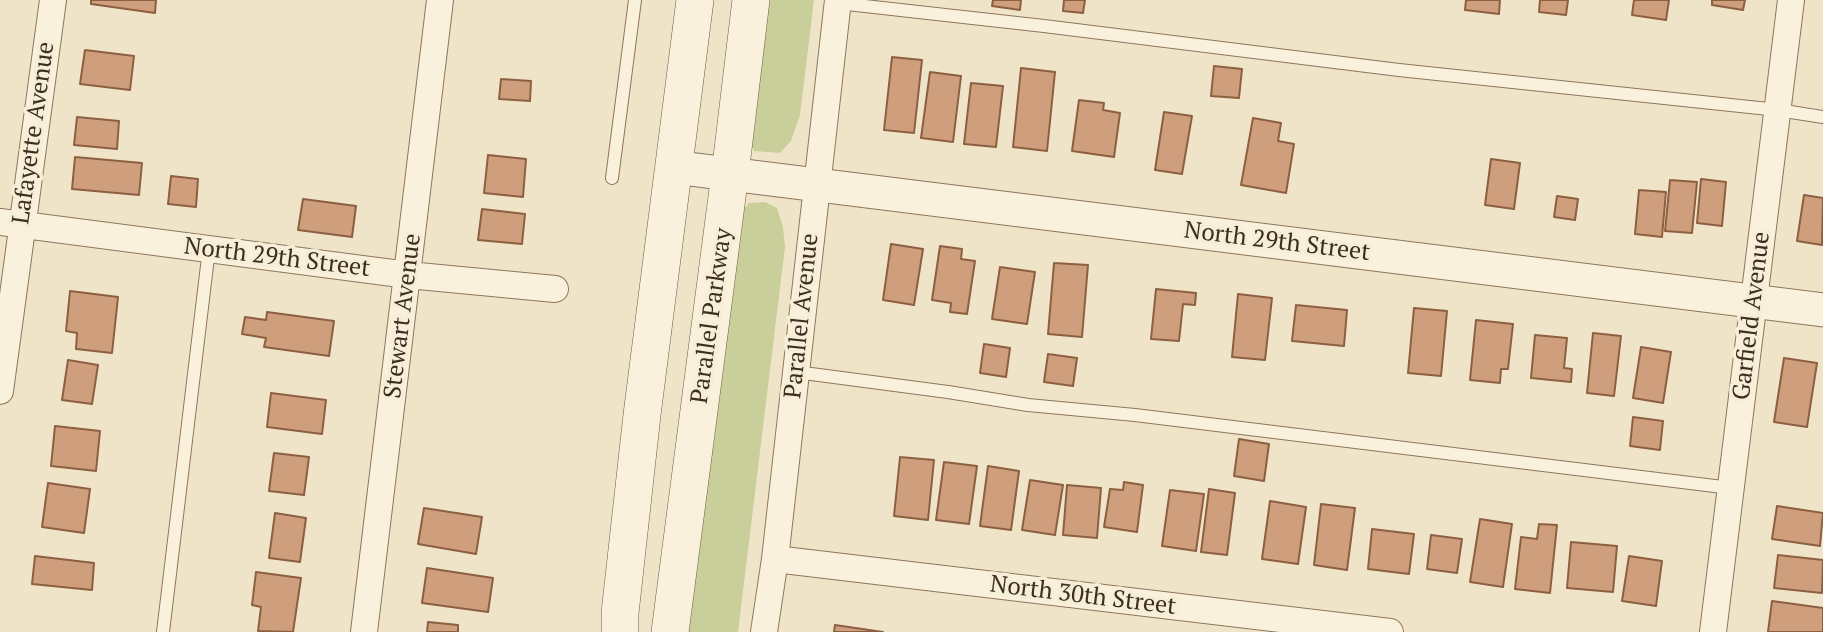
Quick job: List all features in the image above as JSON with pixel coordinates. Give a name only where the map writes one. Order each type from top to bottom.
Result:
[{"type":"main road","points":[[620,632],[641,428],[695,0]]},
{"type":"main road","name":"Parallel Parkway","points":[[670,632],[751,0]]},
{"type":"street","name":"Lafayette Avenue","points":[[0,391],[11,223],[53,0]]},
{"type":"street","name":"Stewart Avenue","points":[[364,632],[440,0]]},
{"type":"street","name":"Garfield Avenue","points":[[1713,632],[1791,0]]},
{"type":"street","name":"Parallel Avenue","points":[[764,632],[775,559],[838,2]]},
{"type":"street","name":"North 29th Street","points":[[674,167],[1823,310]]},
{"type":"street","name":"North 29th Street","points":[[11,223],[408,275],[555,289]]},
{"type":"street","name":"North 30th Street","points":[[775,559],[1390,632]]},
{"type":"lane","points":[[612,178],[635,0]]},
{"type":"lane","points":[[838,2],[1399,70],[1823,117]]},
{"type":"lane","points":[[163,632],[209,249]]},
{"type":"lane","points":[[796,372],[1028,405],[1135,415],[1731,488]]},
{"type":"green space","points":[[762,0],[814,0],[800,115],[791,141],[780,153],[754,151],[748,138]]},
{"type":"green space","points":[[765,202],[777,208],[785,247],[738,632],[686,632],[737,217],[749,203]]},
{"type":"building","points":[[91,0],[156,0],[155,13],[91,4]]},
{"type":"building","points":[[993,0],[1021,0],[1020,10],[992,6]]},
{"type":"building","points":[[1064,0],[1085,0],[1083,13],[1063,11]]},
{"type":"building","points":[[1466,0],[1500,0],[1499,14],[1465,10]]},
{"type":"building","points":[[1540,0],[1568,0],[1566,15],[1539,12]]},
{"type":"building","points":[[1634,0],[1669,0],[1666,20],[1632,15]]},
{"type":"building","points":[[1712,0],[1745,0],[1743,10],[1712,5]]},
{"type":"building","points":[[85,50],[134,56],[130,90],[80,84]]},
{"type":"building","points":[[892,57],[922,60],[914,133],[884,130]]},
{"type":"building","points":[[1214,66],[1242,69],[1239,98],[1211,96]]},
{"type":"building","points":[[1021,68],[1055,72],[1047,151],[1013,147]]},
{"type":"building","points":[[930,72],[961,76],[953,142],[921,138]]},
{"type":"building","points":[[501,79],[531,81],[530,101],[499,99]]},
{"type":"building","points":[[971,83],[1003,86],[996,147],[964,144]]},
{"type":"building","points":[[1079,100],[1104,103],[1103,110],[1120,113],[1114,157],[1072,151]]},
{"type":"building","points":[[1164,112],[1192,116],[1182,174],[1155,170]]},
{"type":"building","points":[[77,117],[119,121],[117,149],[74,145]]},
{"type":"building","points":[[1253,118],[1281,123],[1278,141],[1294,144],[1286,193],[1241,185]]},
{"type":"building","points":[[488,155],[526,159],[523,197],[484,193]]},
{"type":"building","points":[[75,157],[142,163],[139,195],[72,189]]},
{"type":"building","points":[[1491,159],[1520,163],[1514,209],[1485,205]]},
{"type":"building","points":[[171,176],[198,179],[196,207],[168,204]]},
{"type":"building","points":[[1701,179],[1726,182],[1722,226],[1697,223]]},
{"type":"building","points":[[1670,180],[1697,182],[1692,233],[1665,231]]},
{"type":"building","points":[[1639,190],[1666,192],[1662,237],[1635,234]]},
{"type":"building","points":[[1804,195],[1823,198],[1822,245],[1797,241]]},
{"type":"building","points":[[1557,196],[1578,199],[1575,220],[1554,217]]},
{"type":"building","points":[[303,199],[356,206],[352,237],[298,230]]},
{"type":"building","points":[[482,209],[525,214],[522,244],[478,240]]},
{"type":"building","points":[[891,244],[923,249],[914,305],[883,300]]},
{"type":"building","points":[[940,246],[962,249],[961,259],[975,261],[967,314],[950,312],[951,303],[932,300]]},
{"type":"building","points":[[1054,263],[1088,265],[1082,337],[1048,334]]},
{"type":"building","points":[[1000,267],[1035,272],[1027,324],[992,319]]},
{"type":"building","points":[[1156,289],[1196,293],[1195,305],[1183,304],[1179,341],[1151,339]]},
{"type":"building","points":[[70,291],[118,297],[112,353],[76,349],[77,333],[66,331]]},
{"type":"building","points":[[1238,294],[1272,298],[1265,360],[1232,357]]},
{"type":"building","points":[[1296,305],[1347,310],[1344,346],[1292,341]]},
{"type":"building","points":[[1414,308],[1447,311],[1441,376],[1408,373]]},
{"type":"building","points":[[267,312],[334,321],[329,356],[264,347],[266,338],[242,334],[245,317],[266,320]]},
{"type":"building","points":[[1476,320],[1513,324],[1508,369],[1501,369],[1500,383],[1470,380]]},
{"type":"building","points":[[1593,333],[1621,336],[1614,396],[1587,393]]},
{"type":"building","points":[[1535,335],[1567,338],[1564,368],[1572,369],[1571,382],[1531,378]]},
{"type":"building","points":[[984,344],[1010,348],[1006,377],[980,373]]},
{"type":"building","points":[[1641,347],[1671,352],[1663,403],[1633,398]]},
{"type":"building","points":[[1048,354],[1077,358],[1073,386],[1044,382]]},
{"type":"building","points":[[1784,358],[1817,363],[1807,427],[1774,422]]},
{"type":"building","points":[[68,360],[98,365],[92,404],[62,400]]},
{"type":"building","points":[[271,393],[326,400],[322,434],[267,427]]},
{"type":"building","points":[[1633,417],[1663,421],[1660,450],[1630,446]]},
{"type":"building","points":[[55,426],[100,431],[96,471],[51,466]]},
{"type":"building","points":[[1239,439],[1269,444],[1264,481],[1234,476]]},
{"type":"building","points":[[274,453],[309,457],[304,495],[269,491]]},
{"type":"building","points":[[900,457],[934,460],[928,520],[894,516]]},
{"type":"building","points":[[944,462],[977,466],[969,524],[936,520]]},
{"type":"building","points":[[988,466],[1019,471],[1011,530],[980,526]]},
{"type":"building","points":[[1030,480],[1063,485],[1055,535],[1022,530]]},
{"type":"building","points":[[1124,482],[1143,485],[1137,532],[1104,527],[1110,489],[1123,490]]},
{"type":"building","points":[[48,483],[90,489],[84,533],[42,527]]},
{"type":"building","points":[[1067,485],[1101,488],[1097,538],[1063,535]]},
{"type":"building","points":[[1209,489],[1235,493],[1227,555],[1201,552]]},
{"type":"building","points":[[1170,490],[1204,494],[1196,551],[1162,546]]},
{"type":"building","points":[[1270,501],[1306,507],[1298,564],[1262,559]]},
{"type":"building","points":[[1321,504],[1355,508],[1347,570],[1314,565]]},
{"type":"building","points":[[1777,506],[1823,513],[1820,546],[1772,539]]},
{"type":"building","points":[[424,508],[482,517],[476,554],[418,544]]},
{"type":"building","points":[[275,513],[306,518],[300,562],[269,558]]},
{"type":"building","points":[[1480,519],[1512,524],[1503,587],[1470,582]]},
{"type":"building","points":[[1539,524],[1557,525],[1550,593],[1515,589],[1521,537],[1537,539]]},
{"type":"building","points":[[1372,529],[1414,534],[1409,574],[1368,569]]},
{"type":"building","points":[[1431,535],[1462,539],[1457,573],[1427,569]]},
{"type":"building","points":[[1571,542],[1617,546],[1613,592],[1567,588]]},
{"type":"building","points":[[1778,555],[1823,560],[1822,593],[1774,588]]},
{"type":"building","points":[[35,556],[94,563],[92,590],[32,584]]},
{"type":"building","points":[[1629,556],[1662,561],[1656,606],[1622,601]]},
{"type":"building","points":[[427,568],[493,578],[488,612],[422,603]]},
{"type":"building","points":[[256,572],[301,578],[293,632],[258,631],[261,607],[252,605]]},
{"type":"building","points":[[1772,601],[1823,608],[1823,632],[1768,632]]},
{"type":"building","points":[[428,622],[458,625],[458,632],[427,632]]},
{"type":"building","points":[[835,625],[883,632],[834,632]]}]
